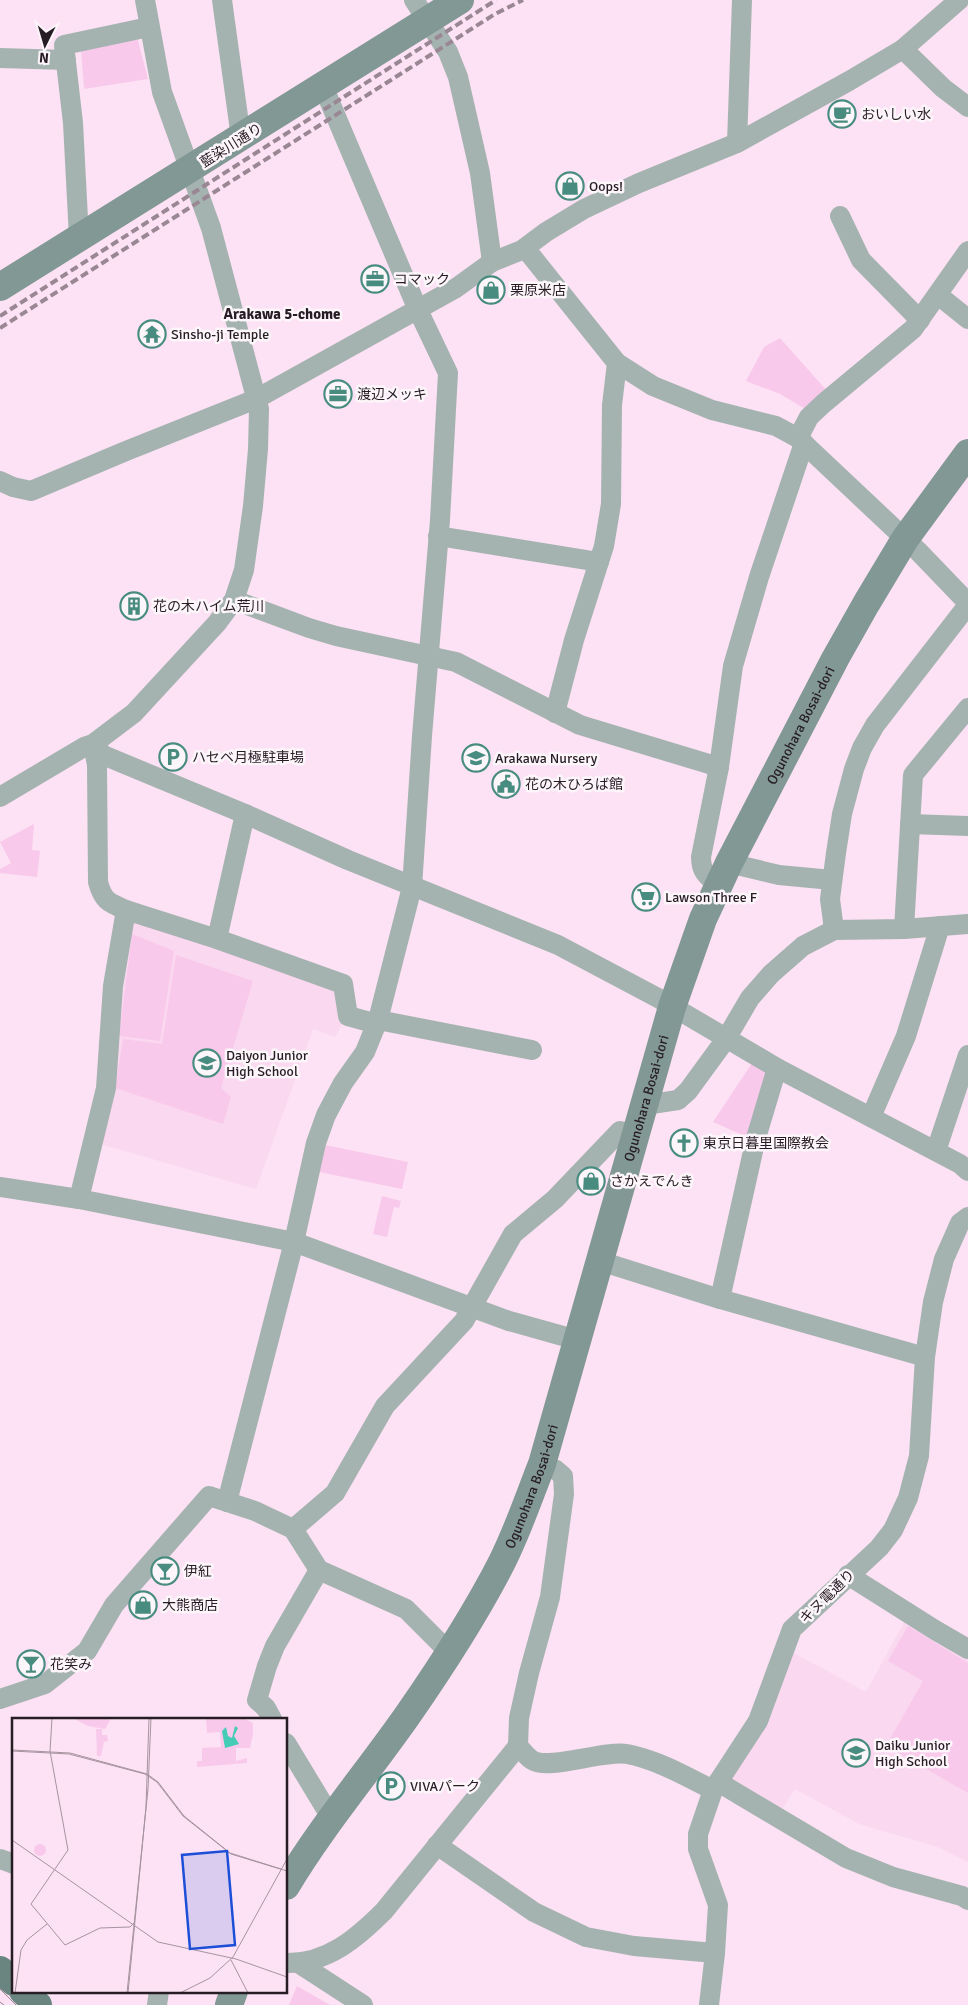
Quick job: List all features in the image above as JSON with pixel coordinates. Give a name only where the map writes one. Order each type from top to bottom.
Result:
[{"type":"main road","points":[[0,1970],[12,1980]]},
{"type":"main road","points":[[24,1992],[38,2005]]},
{"type":"street","points":[[0,797],[84,747],[93,744],[134,714],[217,623],[234,600],[244,570],[253,506],[259,409],[211,228],[162,92],[144,0]]},
{"type":"street","points":[[222,0],[241,138]]},
{"type":"street","name":"藍染川通り","points":[[0,287],[323,86],[421,10],[460,0]]},
{"type":"street","points":[[737,143],[742,0]]},
{"type":"street","points":[[0,481],[13,487],[31,491],[256,399],[456,288],[492,262],[525,248],[584,209],[639,183],[737,143],[849,81],[903,49],[959,0]]},
{"type":"street","points":[[421,10],[448,52],[458,77],[480,173],[492,262]]},
{"type":"street","points":[[79,238],[76,165],[64,45],[149,27]]},
{"type":"street","points":[[903,49],[943,88],[968,108]]},
{"type":"street","points":[[0,58],[66,60]]},
{"type":"street","points":[[227,1502],[294,1242],[316,1143],[326,1115],[343,1083],[365,1052],[378,1022],[412,887],[438,536],[448,373],[418,310],[323,86]]},
{"type":"street","points":[[840,216],[861,260],[920,320]]},
{"type":"street","points":[[525,248],[617,363],[653,386],[712,410],[776,426],[801,441],[905,539],[968,604],[875,725],[862,748],[854,769],[842,814],[830,898],[834,930]]},
{"type":"street","points":[[832,880],[778,875],[706,875],[701,868],[719,767],[733,666],[809,417],[914,329],[968,252]]},
{"type":"street","points":[[938,296],[968,319]]},
{"type":"street","points":[[555,713],[574,640],[599,562],[611,504],[612,405],[617,363]]},
{"type":"street","name":"Ogunohara Bosai-dori","points":[[288,1883],[304,1855],[407,1716],[449,1652],[502,1562],[542,1464],[672,1007],[703,919],[723,874],[835,659],[905,539],[968,453]]},
{"type":"street","points":[[438,536],[599,562]]},
{"type":"street","points":[[234,600],[336,636],[456,662],[580,725],[719,767]]},
{"type":"street","points":[[904,930],[913,775],[968,708]]},
{"type":"street","points":[[93,744],[103,755],[245,814],[412,887],[558,946],[672,1007],[777,1068],[960,1164],[968,1171]]},
{"type":"street","points":[[93,744],[97,765],[98,882],[102,896],[112,904],[344,984],[348,1016],[532,1050]]},
{"type":"street","points":[[217,939],[245,814]]},
{"type":"street","points":[[910,824],[968,826]]},
{"type":"street","points":[[79,1199],[106,1088],[114,986],[126,910]]},
{"type":"street","points":[[645,1105],[678,1100],[688,1092],[726,1039],[750,998],[771,974],[803,946],[834,930],[904,930],[968,924]]},
{"type":"street","points":[[871,1117],[906,1036],[940,926]]},
{"type":"street","points":[[936,1151],[968,1055]]},
{"type":"street","points":[[720,1299],[756,1138],[777,1068]]},
{"type":"street","points":[[293,1529],[335,1494],[385,1406],[464,1321],[473,1308],[513,1234],[555,1199],[620,1131],[636,1134]]},
{"type":"street","points":[[0,1187],[79,1199],[294,1242],[509,1321],[577,1340]]},
{"type":"street","name":"キヌ電通り","points":[[709,2005],[718,1905],[698,1849],[698,1834],[715,1786],[758,1722],[792,1629],[879,1548],[893,1530],[908,1498],[919,1456],[925,1357],[933,1302],[944,1259],[960,1224],[968,1218]]},
{"type":"street","points":[[600,1261],[720,1299],[925,1357]]},
{"type":"street","points":[[293,1964],[312,1962],[341,1948],[361,1934],[384,1911],[518,1746],[519,1718],[528,1673],[550,1597],[564,1494],[563,1476],[556,1470],[542,1464]]},
{"type":"street","points":[[0,1699],[45,1684],[87,1651],[114,1606],[209,1496],[255,1511],[293,1529],[319,1570],[406,1609],[449,1652]]},
{"type":"street","points":[[271,1718],[266,1708],[257,1700],[267,1666],[275,1646],[319,1570]]},
{"type":"street","points":[[848,1575],[968,1649]]},
{"type":"street","points":[[288,1746],[332,1819]]},
{"type":"street","points":[[518,1746],[532,1761],[545,1764],[595,1755],[626,1754],[667,1766],[715,1786],[846,1858],[893,1877],[962,1896],[968,1900]]},
{"type":"street","points":[[438,1845],[534,1912],[586,1937],[634,1946],[715,1953]]},
{"type":"street","points":[[0,1859],[12,1863]]},
{"type":"street","points":[[293,1964],[363,2005]]},
{"type":"street","points":[[157,2005],[159,1992]]},
{"type":"street","points":[[229,2005],[234,1992]]},
{"type":"shaded area","points":[[137,37],[148,79],[84,89],[81,50]]},
{"type":"shaded area","points":[[780,338],[828,392],[807,410],[780,394],[746,381],[764,347]]},
{"type":"shaded area","points":[[34,824],[32,850],[40,851],[37,877],[0,873],[0,869],[11,863],[0,842]]},
{"type":"shaded area","name":"Daiyon Junior High School","points":[[138,918],[340,990],[344,1020],[335,1037],[313,1029],[256,1189],[97,1143],[131,925]]},
{"type":"shaded area","points":[[132,934],[174,951],[160,1041],[119,1036]]},
{"type":"shaded area","points":[[176,955],[253,981],[221,1088],[231,1097],[223,1124],[115,1088],[123,1039],[162,1044]]},
{"type":"shaded area","points":[[752,1063],[768,1073],[749,1138],[713,1122]]},
{"type":"shaded area","points":[[325,1145],[408,1162],[402,1189],[319,1172]]},
{"type":"shaded area","points":[[382,1196],[401,1201],[399,1208],[394,1207],[387,1237],[373,1234]]},
{"type":"shaded area","name":"Daiku Junior High School","points":[[907,1617],[968,1654],[968,1862],[938,1847],[859,1824],[795,1789],[779,1814],[726,1780],[790,1651],[866,1692]]},
{"type":"shaded area","points":[[908,1626],[968,1663],[968,1793],[886,1746],[923,1681],[888,1661]]},
{"type":"shaded area","points":[[297,1986],[330,2005],[289,2005]]},
{"type":"tram line","points":[[0,1989],[16,2005]]},
{"type":"tram line","points":[[0,2002],[4,2005]]},
{"type":"railway","points":[[0,316],[496,0]]},
{"type":"railway","points":[[0,328],[495,14],[523,0]]},
{"type":"place","name":"おいしい水","points":[[842,114]]},
{"type":"place","name":"Oops!","points":[[570,186]]},
{"type":"place","name":"コマック","points":[[375,279]]},
{"type":"place","name":"栗原米店","points":[[491,290]]},
{"type":"place","name":"Sinsho-ji Temple","points":[[152,334]]},
{"type":"place","name":"渡辺メッキ","points":[[338,394]]},
{"type":"place","name":"花の木ハイム荒川","points":[[134,606]]},
{"type":"place","name":"ハセベ月極駐車場","points":[[173,757]]},
{"type":"place","name":"Arakawa Nursery","points":[[476,758]]},
{"type":"place","name":"花の木ひろば館","points":[[506,784]]},
{"type":"place","name":"Lawson Three F","points":[[646,897]]},
{"type":"place","name":"Daiyon Junior High School","points":[[207,1063]]},
{"type":"place","name":"東京日暮里国際教会","points":[[684,1143]]},
{"type":"place","name":"さかえでんき","points":[[591,1181]]},
{"type":"place","name":"伊紅","points":[[165,1571]]},
{"type":"place","name":"大熊商店","points":[[143,1605]]},
{"type":"place","name":"花笑み","points":[[31,1664]]},
{"type":"place","name":"Daiku Junior High School","points":[[856,1753]]},
{"type":"place","name":"VIVAパーク","points":[[391,1786]]},
{"type":"district","name":"Arakawa 5-chome","points":[[282,314]]}]
